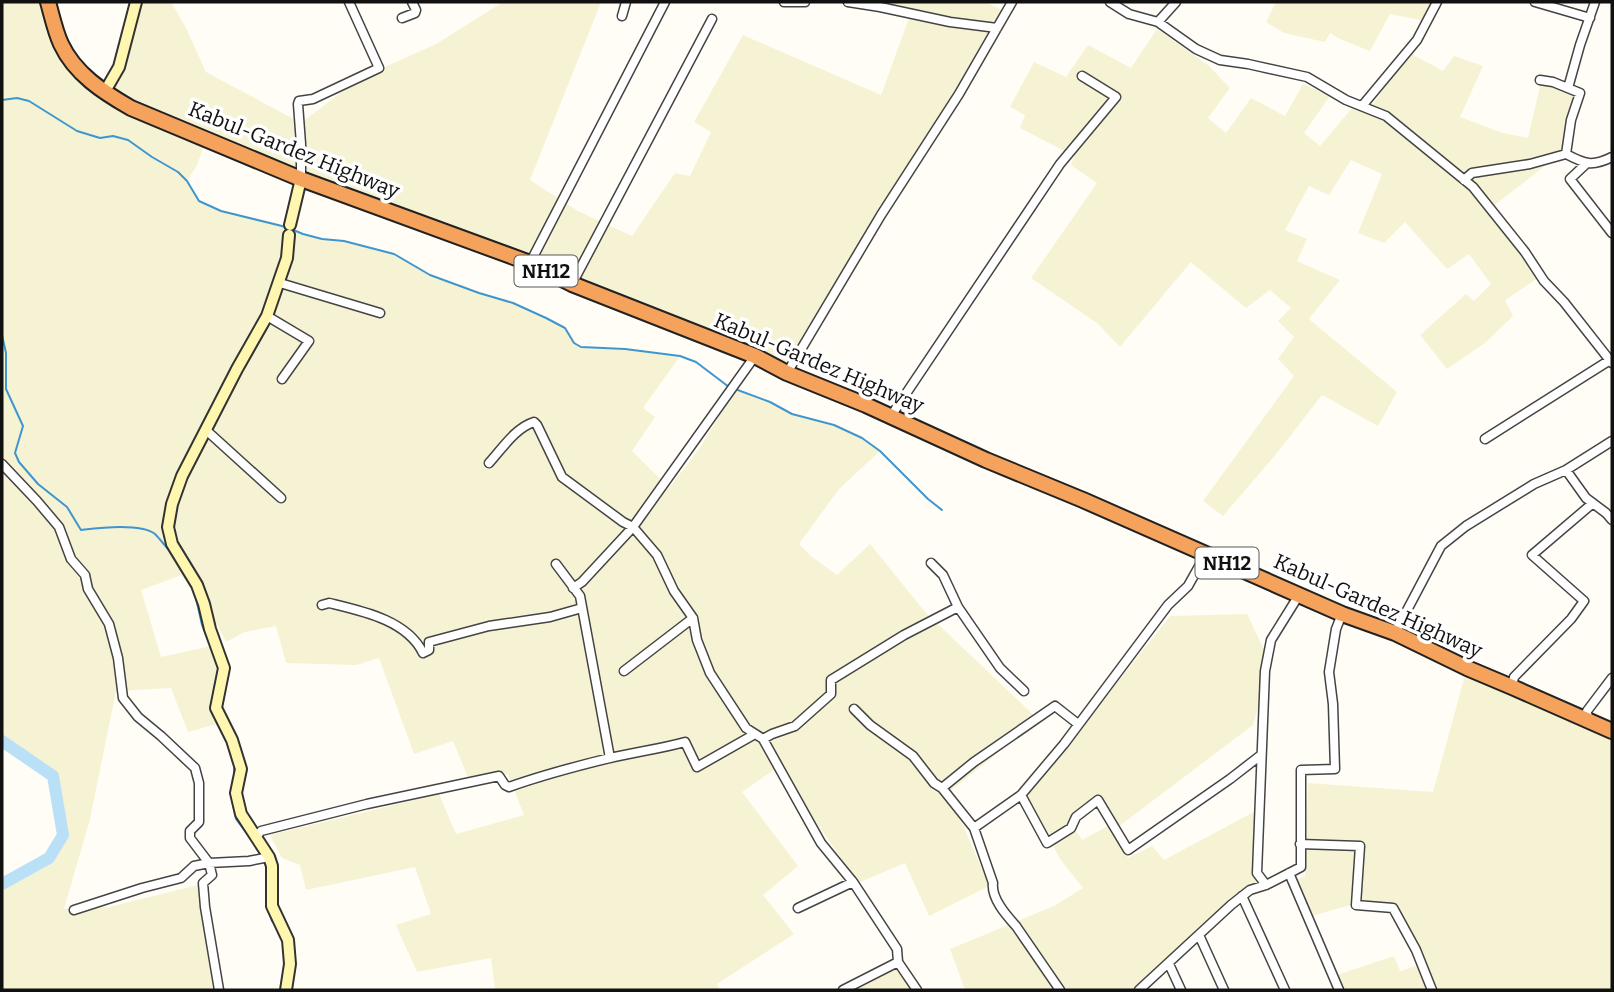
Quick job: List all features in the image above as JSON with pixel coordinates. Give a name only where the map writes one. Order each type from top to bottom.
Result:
[{"type":"highway","name":"Kabul-Gardez Highway","points":[[48,2],[62,45],[76,65],[104,93],[131,107],[301,179],[530,263],[572,285],[755,356],[986,460],[1342,614],[1395,633],[1467,668],[1612,731]]},
{"type":"street","points":[[104,93],[119,67],[136,2]]},
{"type":"street","points":[[286,990],[290,964],[288,940],[272,906],[270,857],[241,814],[236,793],[241,769],[232,740],[216,708],[224,668],[201,594],[172,544],[168,527],[179,486],[237,369],[267,316],[288,258],[290,230],[301,179],[299,101],[313,99],[379,68],[349,2]]},
{"type":"street","points":[[402,18],[415,13],[412,2]]},
{"type":"street","points":[[622,16],[626,2]]},
{"type":"street","points":[[530,263],[666,2]]},
{"type":"street","points":[[784,2],[805,2]]},
{"type":"street","points":[[848,2],[950,22],[997,28]]},
{"type":"street","points":[[788,373],[881,215],[959,94],[1012,2]]},
{"type":"street","points":[[1110,2],[1129,14],[1158,22],[1196,49],[1220,61],[1248,64],[1307,77],[1346,100],[1386,116],[1473,187],[1525,252],[1544,281],[1611,362],[1485,439]]},
{"type":"street","points":[[1158,22],[1176,2]]},
{"type":"street","points":[[1362,106],[1417,40],[1437,2]]},
{"type":"street","points":[[1535,2],[1590,18]]},
{"type":"street","points":[[1568,88],[1595,2]]},
{"type":"street","points":[[572,285],[712,19]]},
{"type":"street","points":[[891,416],[1060,164],[1116,97],[1082,76]]},
{"type":"street","points":[[1540,80],[1553,82],[1580,93],[1571,120],[1566,154]]},
{"type":"street","points":[[1464,180],[1472,173],[1530,164],[1566,154],[1586,164],[1612,157]]},
{"type":"street","points":[[1586,164],[1570,179],[1612,233]]},
{"type":"street","points":[[280,283],[380,313]]},
{"type":"street","points":[[267,316],[309,341],[282,379]]},
{"type":"street","points":[[573,588],[582,582],[633,527],[755,356]]},
{"type":"street","points":[[489,463],[515,434],[534,422],[562,477],[633,527],[657,555],[674,592],[694,618],[698,640],[710,673],[746,728],[759,737],[821,843],[853,882],[897,949],[898,962],[917,990]]},
{"type":"street","points":[[206,430],[281,498]]},
{"type":"street","points":[[1395,633],[1441,546],[1466,526],[1534,484],[1566,470],[1612,441]]},
{"type":"street","points":[[2,464],[59,527],[71,559],[85,575],[88,589],[109,624],[118,658],[122,698],[138,717],[195,768],[199,783],[199,822],[190,831],[190,838],[209,863],[212,876],[203,883],[219,990]]},
{"type":"street","points":[[1566,470],[1586,498],[1612,520]]},
{"type":"street","points":[[1512,687],[1514,677],[1571,619],[1584,601],[1532,555],[1593,503]]},
{"type":"street","points":[[974,828],[1021,795],[1064,744],[1168,605],[1188,586],[1206,554]]},
{"type":"street","points":[[931,563],[943,575],[958,607],[1000,668],[1024,691]]},
{"type":"street","points":[[556,564],[580,596],[610,758]]},
{"type":"street","points":[[1266,885],[1257,873],[1265,671],[1271,640],[1299,595]]},
{"type":"street","points":[[322,605],[329,603],[346,607],[389,621],[418,641],[424,653],[429,650],[429,642],[489,626],[550,617],[582,608]]},
{"type":"street","points":[[256,837],[261,831],[367,804],[499,776],[509,788],[610,758],[685,742],[697,767],[759,737],[796,726],[831,694],[831,681],[904,635],[958,607]]},
{"type":"street","points":[[1139,990],[1242,896],[1301,867],[1301,770],[1335,769],[1329,672],[1336,629],[1342,614]]},
{"type":"street","points":[[624,671],[694,618]]},
{"type":"street","points":[[1588,721],[1587,711],[1612,678]]},
{"type":"street","points":[[942,788],[974,762],[1055,706],[1078,724]]},
{"type":"street","points":[[853,709],[870,725],[913,756],[974,828],[993,883],[992,890],[1007,916],[1060,990]]},
{"type":"street","points":[[1021,795],[1047,843],[1071,828],[1076,817],[1098,800],[1128,850],[1261,755]]},
{"type":"street","points":[[1300,844],[1360,846],[1356,905],[1393,908],[1416,950],[1432,990]]},
{"type":"street","points":[[74,910],[181,878],[194,866],[270,857]]},
{"type":"street","points":[[1289,873],[1339,990]]},
{"type":"street","points":[[798,908],[853,882]]},
{"type":"street","points":[[1242,896],[1285,990]]},
{"type":"street","points":[[1199,935],[1224,990]]},
{"type":"street","points":[[843,990],[898,962]]},
{"type":"street","points":[[1169,964],[1181,990]]},
{"type":"shaded area","points":[[2,2],[48,2],[62,45],[104,93],[111,82],[136,2],[171,2],[206,72],[301,123],[360,78],[436,44],[503,2],[601,2],[530,180],[578,211],[632,236],[675,173],[690,176],[711,132],[694,122],[743,35],[881,95],[909,18],[839,2],[984,2],[1007,12],[787,373],[206,140],[197,165],[187,181],[199,201],[221,211],[278,225],[303,235],[344,241],[394,254],[430,275],[513,303],[546,318],[565,328],[574,343],[581,347],[680,356],[643,408],[655,417],[632,451],[669,488],[699,449],[736,389],[792,414],[834,425],[862,438],[880,451],[839,489],[799,544],[837,575],[870,544],[926,613],[1039,720],[949,792],[989,886],[929,916],[905,863],[858,883],[778,767],[742,792],[798,866],[763,895],[794,934],[717,984],[720,990],[495,990],[491,958],[417,972],[396,925],[431,914],[415,867],[306,890],[300,865],[282,858],[270,835],[439,794],[456,834],[524,815],[508,774],[471,785],[453,741],[414,754],[379,658],[356,665],[286,663],[276,626],[245,632],[226,642],[190,572],[141,590],[161,657],[211,646],[228,667],[220,723],[188,732],[171,688],[116,691],[90,819],[64,909],[109,907],[198,885],[213,990],[2,990],[2,884],[49,858],[63,835],[53,776],[2,741]]},
{"type":"shaded area","points":[[1276,2],[1432,2],[1425,21],[1390,14],[1370,51],[1330,33],[1325,42],[1284,33],[1266,22]]},
{"type":"shaded area","points":[[1157,29],[1209,66],[1230,88],[1208,118],[1226,133],[1251,98],[1285,116],[1303,84],[1330,96],[1304,133],[1320,146],[1352,108],[1373,104],[1410,53],[1443,71],[1454,56],[1483,66],[1460,117],[1503,133],[1528,138],[1541,82],[1582,94],[1564,151],[1491,208],[1541,276],[1505,300],[1513,316],[1485,343],[1447,369],[1420,335],[1466,294],[1474,301],[1491,284],[1469,254],[1447,269],[1405,222],[1384,243],[1358,233],[1382,174],[1351,160],[1329,195],[1309,186],[1285,230],[1307,239],[1297,261],[1340,280],[1309,319],[1397,392],[1378,426],[1322,395],[1223,516],[1203,501],[1294,376],[1278,359],[1294,337],[1278,321],[1291,308],[1270,290],[1246,308],[1191,262],[1120,347],[1097,323],[1031,278],[1097,183],[1071,165],[1074,156],[1020,128],[1025,115],[1010,107],[1034,62],[1066,77],[1088,45],[1131,68]]},
{"type":"shaded area","points":[[1247,614],[1271,664],[1253,725],[1118,827],[1101,795],[1069,820],[1082,840],[1108,826],[1128,858],[1152,846],[1164,860],[1263,807],[1260,882],[1143,990],[965,990],[950,949],[1054,906],[1083,888],[1060,859],[1027,796],[1170,616]]},
{"type":"shaded area","points":[[1467,668],[1612,731],[1612,990],[1341,990],[1334,976],[1394,956],[1400,971],[1419,965],[1400,925],[1388,908],[1354,904],[1312,916],[1296,880],[1305,876],[1308,783],[1433,792]]},
{"type":"shaded area","points":[[899,966],[918,990],[852,990]]},
{"type":"waterway","points":[[2,100],[17,98],[29,101],[77,131],[100,138],[113,136],[128,140],[178,172],[199,201],[221,211],[286,227]]},
{"type":"waterway","points":[[291,229],[322,239],[344,241],[394,254],[430,275],[513,303],[546,318],[565,328],[574,343],[581,347],[680,356],[696,362],[729,387]]},
{"type":"waterway","points":[[2,335],[6,353],[6,389],[23,426],[15,453],[19,462],[38,484],[67,507],[81,530],[140,528],[155,534],[170,551]]},
{"type":"waterway","points":[[735,389],[770,402],[792,414],[834,425],[862,438],[880,451],[942,510]]},
{"type":"waterway","points":[[196,598],[208,640]]},
{"type":"waterway","points":[[2,741],[53,776],[63,835],[49,858],[2,884]]},
{"type":"waterway","points":[[234,763],[234,774]]},
{"type":"waterway","points":[[231,794],[236,819],[251,839]]},
{"type":"waterway","points":[[269,912],[276,925]]}]
